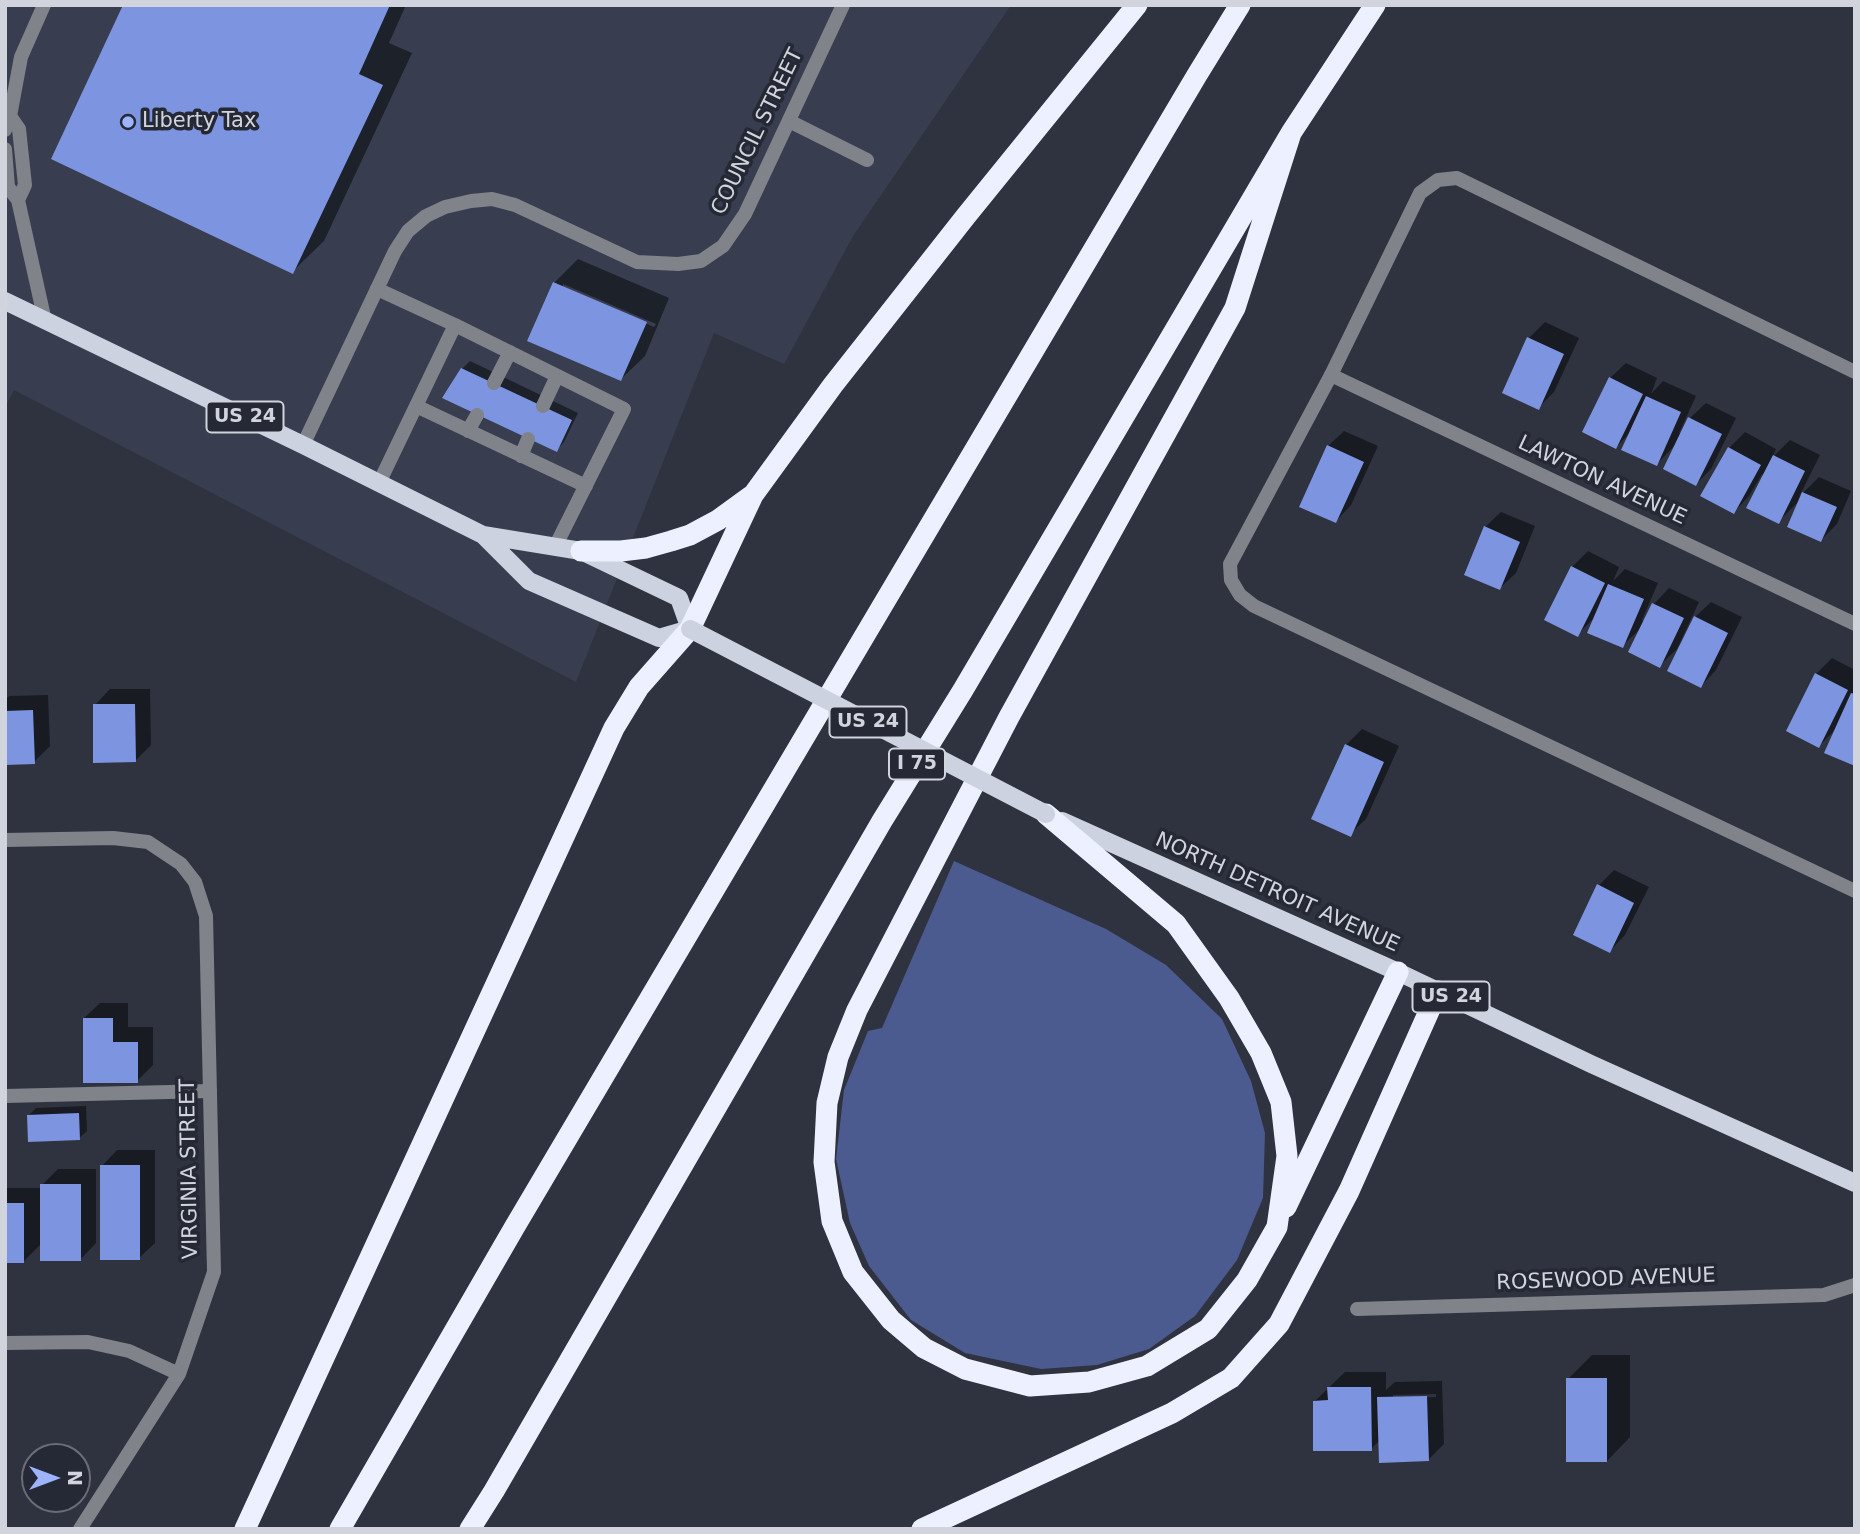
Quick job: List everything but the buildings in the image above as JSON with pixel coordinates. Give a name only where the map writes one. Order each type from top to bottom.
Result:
[{"type":"highway","points":[[245,1529],[614,728],[639,687],[690,629],[753,495],[833,385],[1137,5]]},
{"type":"highway","points":[[341,1529],[778,782],[1240,5]]},
{"type":"highway","name":"I 75","points":[[470,1529],[882,821],[1291,133],[1375,5]]},
{"type":"highway","points":[[1291,133],[1236,308],[1009,717],[857,1010],[838,1057],[827,1103],[824,1161],[832,1221],[853,1272],[891,1320],[924,1348],[965,1369],[1030,1386],[1089,1382],[1147,1366],[1209,1329],[1247,1279],[1277,1227],[1398,972]]},
{"type":"highway","points":[[581,551],[646,548],[690,535],[718,520],[753,495]]},
{"type":"highway","points":[[1046,814],[1176,924],[1229,998],[1261,1053],[1282,1102],[1287,1156],[1277,1227]]},
{"type":"highway","points":[[922,1529],[1172,1413],[1231,1378],[1279,1325],[1349,1191],[1438,990]]},
{"type":"main road","name":"US 24","points":[[5,301],[482,535],[581,551],[679,598],[690,629],[659,638],[529,581],[482,535]]},
{"type":"main road","name":"NORTH DETROIT AVENUE","points":[[690,629],[1046,814],[1438,990],[1591,1064],[1855,1183]]},
{"type":"street","points":[[18,200],[25,185],[19,129],[7,123],[22,57],[44,5]]},
{"type":"street","name":"COUNCIL STREET","points":[[303,445],[396,251],[408,231],[426,216],[445,207],[492,199],[516,205],[637,262],[678,264],[701,261],[723,246],[745,214],[843,5]]},
{"type":"street","points":[[789,121],[867,160]]},
{"type":"street","points":[[5,149],[8,187],[18,200],[45,321]]},
{"type":"street","points":[[1855,372],[1457,178],[1438,180],[1420,193],[1331,375],[1230,564],[1231,580],[1240,595],[1254,606],[1855,891]]},
{"type":"street","points":[[377,289],[624,409],[555,547]]},
{"type":"street","points":[[379,483],[455,325]]},
{"type":"street","points":[[494,383],[510,352]]},
{"type":"street","name":"LAWTON AVENUE","points":[[1331,375],[1855,624]]},
{"type":"street","points":[[543,407],[557,376]]},
{"type":"street","points":[[416,406],[586,486]]},
{"type":"street","points":[[468,431],[477,415]]},
{"type":"street","points":[[521,456],[528,439]]},
{"type":"street","name":"VIRGINIA STREET","points":[[5,840],[113,838],[148,842],[181,864],[195,882],[206,916],[214,1272],[179,1374],[80,1529]]},
{"type":"street","points":[[5,1097],[209,1091]]},
{"type":"street","name":"ROSEWOOD AVENUE","points":[[1357,1310],[1824,1294],[1855,1285]]},
{"type":"street","points":[[5,1343],[88,1342],[129,1351],[179,1374]]},
{"type":"shaded area","points":[[5,5],[1011,5],[853,236],[784,364],[714,333],[576,682],[14,390],[5,407]]},
{"type":"shaded area","points":[[954,861],[1106,929],[1166,965],[1222,1019],[1251,1081],[1265,1133],[1263,1198],[1237,1260],[1195,1316],[1149,1349],[1097,1365],[1041,1369],[965,1353],[911,1320],[869,1266],[850,1223],[836,1159],[844,1090],[868,1031],[882,1028]]},
{"type":"place","name":"Liberty Tax","points":[[128,122]]}]
